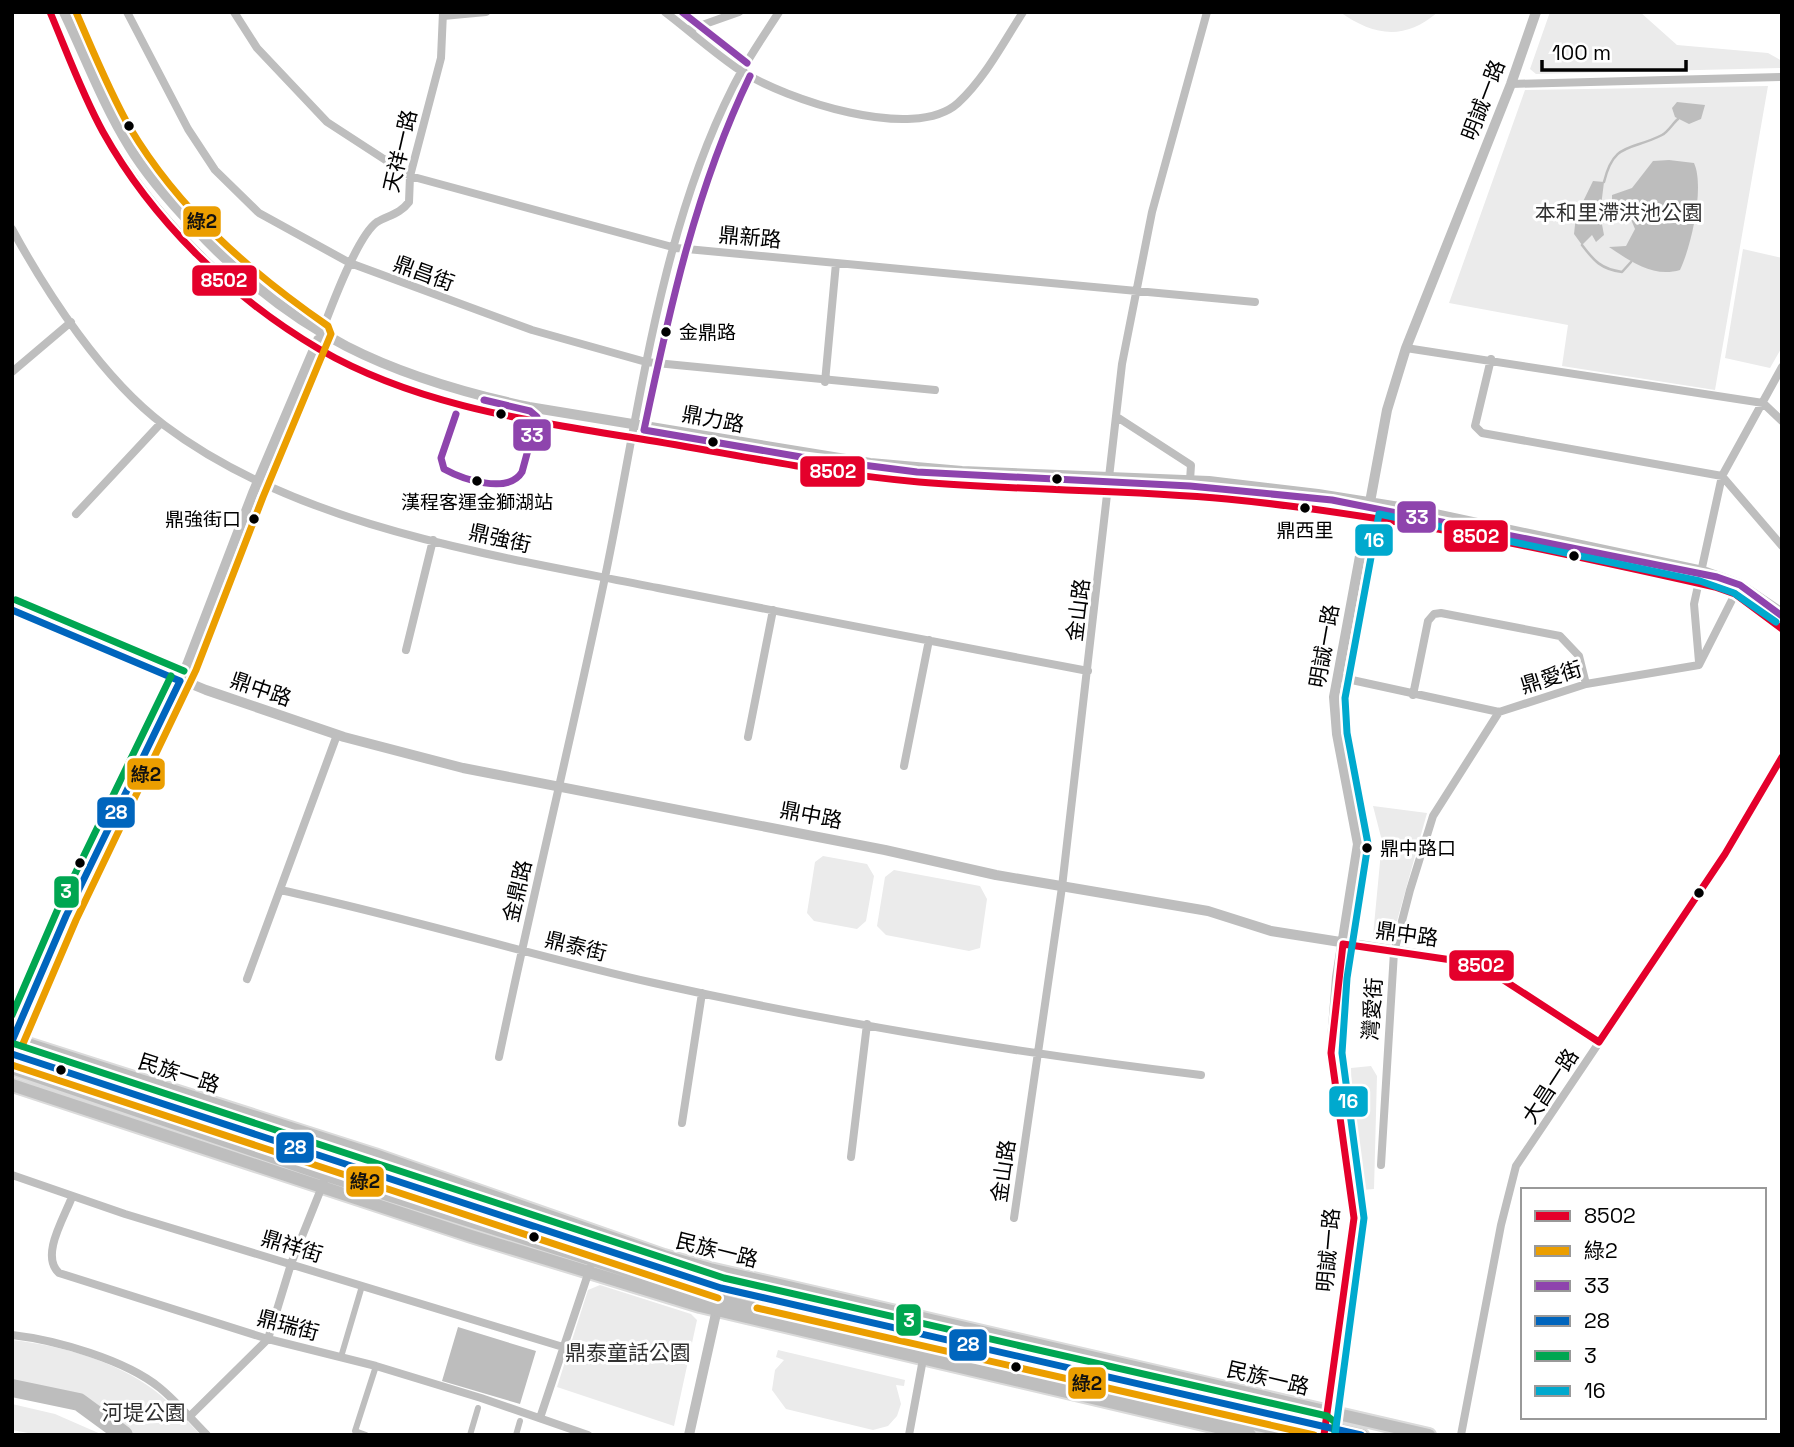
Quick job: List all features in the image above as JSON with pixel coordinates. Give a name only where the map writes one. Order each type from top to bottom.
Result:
[{"type":"main road","name":"民族一路","points":[[13,1040],[339,1144],[664,1256],[725,1273],[1429,1435]]},
{"type":"main road","name":"民族一路","points":[[12,1054],[333,1159],[718,1299]]},
{"type":"main road","name":"民族一路","points":[[12,1068],[323,1181],[589,1272],[718,1299],[1301,1435]]},
{"type":"main road","name":"民族一路","points":[[12,1085],[323,1181],[923,1359],[1179,1407],[1362,1435]]},
{"type":"main road","points":[[1179,1407],[1187,1379]]},
{"type":"main road","name":"民族一路","points":[[1179,1407],[1250,1435]]},
{"type":"street","name":"鼎力路","points":[[50,12],[103,129],[137,184],[211,266],[246,296],[316,346],[382,378],[466,407],[527,421],[746,459],[880,478],[1189,496],[1368,517],[1699,584],[1735,594]]},
{"type":"street","name":"鼎力路","points":[[64,12],[129,146],[153,180],[226,262],[268,297],[321,334],[396,370],[475,395],[870,463],[1111,478],[1190,480],[1371,502],[1703,571],[1739,584],[1782,613]]},
{"type":"street","name":"鼎昌街","points":[[127,12],[187,129],[215,170],[259,213],[350,263],[531,330],[646,362],[825,382],[935,390]]},
{"type":"street","name":"鼎新路","points":[[234,12],[257,48],[327,122],[410,176],[676,248],[1255,302]]},
{"type":"street","points":[[443,14],[486,12]]},
{"type":"street","points":[[665,12],[741,71],[773,88],[830,107],[901,119],[933,117],[957,104],[989,65],[1023,12]]},
{"type":"street","points":[[688,30],[739,12]]},
{"type":"street","name":"金鼎路","points":[[499,1057],[521,951],[562,786],[606,578],[646,362],[676,248],[694,181],[741,71],[779,12]]},
{"type":"street","name":"金山路","points":[[1014,1218],[1062,887],[1134,291],[1176,118],[1206,12]]},
{"type":"street","name":"明誠一路","points":[[1324,1431],[1354,1218],[1331,1053],[1357,844],[1336,734],[1334,697],[1387,410],[1406,348],[1511,84],[1536,12]]},
{"type":"street","name":"天祥一路","points":[[13,1040],[66,916],[180,681],[259,480],[350,263],[375,223],[407,205],[410,176],[440,58],[443,14]]},
{"type":"street","points":[[1511,84],[1782,77]]},
{"type":"street","name":"鼎強街","points":[[12,229],[71,322],[111,372],[162,423],[226,466],[259,480],[362,522],[529,564],[1088,671]]},
{"type":"street","points":[[825,382],[836,263]]},
{"type":"street","points":[[12,372],[71,322]]},
{"type":"street","points":[[1406,348],[1763,403],[1782,421]]},
{"type":"street","points":[[1491,359],[1475,414],[1475,426],[1482,432],[1722,476],[1782,546]]},
{"type":"street","points":[[1699,665],[1694,604],[1722,476],[1782,368]]},
{"type":"street","points":[[1117,416],[1191,465],[1189,496]]},
{"type":"street","points":[[76,514],[162,423]]},
{"type":"street","points":[[1536,551],[1538,535]]},
{"type":"street","points":[[406,650],[433,540]]},
{"type":"street","points":[[1699,665],[1735,594],[1782,629]]},
{"type":"street","name":"鼎中路","points":[[12,610],[180,681],[337,735],[463,768],[1062,887],[1208,911],[1271,931],[1479,964],[1600,1042]]},
{"type":"street","points":[[748,737],[773,610]]},
{"type":"street","points":[[1413,695],[1428,621],[1434,614],[1441,613],[1560,636],[1579,656],[1586,684]]},
{"type":"street","points":[[904,766],[929,640]]},
{"type":"street","name":"鼎愛街","points":[[1338,677],[1499,712],[1586,684],[1699,665]]},
{"type":"street","name":"灣愛街","points":[[1381,1165],[1394,952],[1433,816],[1499,712]]},
{"type":"street","points":[[247,979],[337,735]]},
{"type":"street","name":"大昌一路","points":[[1461,1435],[1501,1225],[1516,1166],[1725,854],[1782,757]]},
{"type":"street","name":"鼎泰街","points":[[280,890],[396,915],[521,951],[702,993],[1038,1054],[1201,1075]]},
{"type":"street","points":[[682,1123],[702,993]]},
{"type":"street","points":[[851,1157],[867,1024]]},
{"type":"street","points":[[189,1417],[268,1339],[291,1264],[339,1144]]},
{"type":"street","name":"鼎祥街","points":[[12,1175],[72,1197],[563,1346]]},
{"type":"street","name":"鼎瑞街","points":[[72,1197],[50,1255],[52,1266],[59,1273],[268,1339],[376,1366],[588,1435]]},
{"type":"street","points":[[540,1418],[593,1259]]},
{"type":"street","points":[[689,1435],[725,1273]]},
{"type":"street","points":[[341,1357],[362,1286]]},
{"type":"street","points":[[12,1335],[45,1340],[106,1360],[159,1387],[207,1435]]},
{"type":"street","points":[[909,1435],[923,1359]]},
{"type":"street","points":[[366,1435],[355,1431],[376,1366]]},
{"type":"street","points":[[470,1435],[478,1408]]},
{"type":"street","points":[[516,1435],[520,1421]]},
{"type":"green space","points":[[1340,12],[1438,12],[1413,28],[1389,32],[1365,26]]},
{"type":"green space","points":[[1550,12],[1640,12],[1677,45],[1768,53],[1782,61],[1782,68],[1536,74],[1530,69]]},
{"type":"green space","name":"本和里滯洪池公園","points":[[1768,86],[1715,390],[1562,366],[1568,325],[1449,303],[1525,90]]},
{"type":"green space","points":[[1743,249],[1782,258],[1782,347],[1770,368],[1725,358]]},
{"type":"green space","points":[[1373,806],[1427,813],[1392,939],[1373,936],[1382,841]]},
{"type":"green space","points":[[823,856],[867,864],[874,876],[866,921],[857,929],[814,921],[807,913],[815,862]]},
{"type":"green space","points":[[894,870],[980,886],[987,899],[980,948],[969,951],[886,935],[877,926],[885,877]]},
{"type":"green space","points":[[1371,1066],[1377,1076],[1374,1189],[1362,1190],[1352,1104],[1351,1068]]},
{"type":"green space","name":"鼎泰童話公園","points":[[600,1285],[691,1314],[697,1320],[674,1426],[557,1387],[588,1290]]},
{"type":"green space","name":"河堤公園","points":[[12,1340],[68,1350],[122,1371],[160,1395],[201,1435],[134,1435],[107,1413],[78,1397],[46,1387],[12,1383]]},
{"type":"green space","points":[[778,1350],[905,1380],[904,1386],[896,1385],[901,1404],[897,1416],[888,1426],[873,1430],[786,1409],[772,1390],[775,1370],[784,1360],[776,1357]]},
{"type":"green space","points":[[12,1404],[55,1414],[103,1435],[39,1435],[12,1430]]},
{"type":"shaded area","points":[[1677,102],[1705,105],[1701,119],[1689,124],[1675,117],[1672,108]]},
{"type":"shaded area","points":[[1653,161],[1694,163],[1697,174],[1697,201],[1692,232],[1680,270],[1660,272],[1642,267],[1609,247],[1626,246],[1635,229],[1630,217],[1621,214],[1618,221],[1612,219],[1612,195],[1632,188]]},
{"type":"shaded area","points":[[1593,181],[1604,182],[1600,214],[1604,235],[1596,242],[1592,235],[1582,245],[1574,234],[1576,216]]},
{"type":"shaded area","points":[[458,1327],[536,1351],[520,1404],[442,1381]]},
{"type":"waterway","points":[[1604,182],[1608,169],[1619,153],[1662,135],[1678,119]]},
{"type":"waterway","points":[[1582,245],[1594,260],[1609,269],[1622,272],[1631,262]]},
{"type":"waterway","points":[[12,1388],[79,1402],[124,1435]]},
{"type":"transit line","name":"8502","points":[[50,12],[81,88],[103,132],[145,196],[170,226],[225,281],[287,329],[319,349],[395,385],[435,398],[517,418],[849,474],[957,485],[1227,499],[1411,524],[1715,587],[1735,594],[1782,629]]},
{"type":"transit line","name":"綠2","points":[[22,1046],[76,920],[196,670],[263,497],[331,334],[328,326],[271,284],[218,237],[171,186],[149,158],[122,114],[76,12]]},
{"type":"transit line","name":"33","points":[[682,12],[747,63]]},
{"type":"transit line","name":"33","points":[[750,76],[714,161],[686,249],[644,430],[801,457],[917,472],[1190,486],[1332,500],[1717,577],[1740,585],[1782,616]]},
{"type":"transit line","name":"33","points":[[456,414],[441,458],[444,469],[485,483],[506,483],[515,479],[522,472],[537,417],[530,411],[484,400]]},
{"type":"transit line","name":"16","points":[[1335,1435],[1364,1218],[1342,1053],[1347,978],[1368,844],[1347,733],[1345,698],[1379,514],[1700,581],[1734,593],[1776,622]]},
{"type":"transit line","name":"3","points":[[16,600],[184,671]]},
{"type":"transit line","name":"28","points":[[12,610],[180,681]]},
{"type":"transit line","name":"3","points":[[12,1015],[57,911],[171,676]]},
{"type":"transit line","name":"28","points":[[12,1041],[66,916],[180,681]]},
{"type":"transit line","name":"8502","points":[[1599,1042],[1725,854],[1782,757]]},
{"type":"transit line","name":"8502","points":[[1343,944],[1479,964],[1599,1042]]},
{"type":"transit line","name":"8502","points":[[1324,1435],[1354,1218],[1331,1053],[1343,944]]},
{"type":"transit line","name":"3","points":[[15,1044],[724,1278],[1327,1416],[1335,1422],[1335,1435]]},
{"type":"transit line","name":"28","points":[[12,1054],[721,1288],[1361,1435]]},
{"type":"transit line","name":"綠2","points":[[12,1065],[718,1298]]},
{"type":"transit line","name":"綠2","points":[[757,1308],[1314,1435]]},
{"type":"place","name":"金鼎路","points":[[666,332]]},
{"type":"place","name":"漢程客運金獅湖站","points":[[477,481]]},
{"type":"place","name":"鼎西里","points":[[1305,508]]},
{"type":"place","name":"鼎強街口","points":[[254,519]]},
{"type":"place","name":"鼎中路口","points":[[1367,848]]}]
